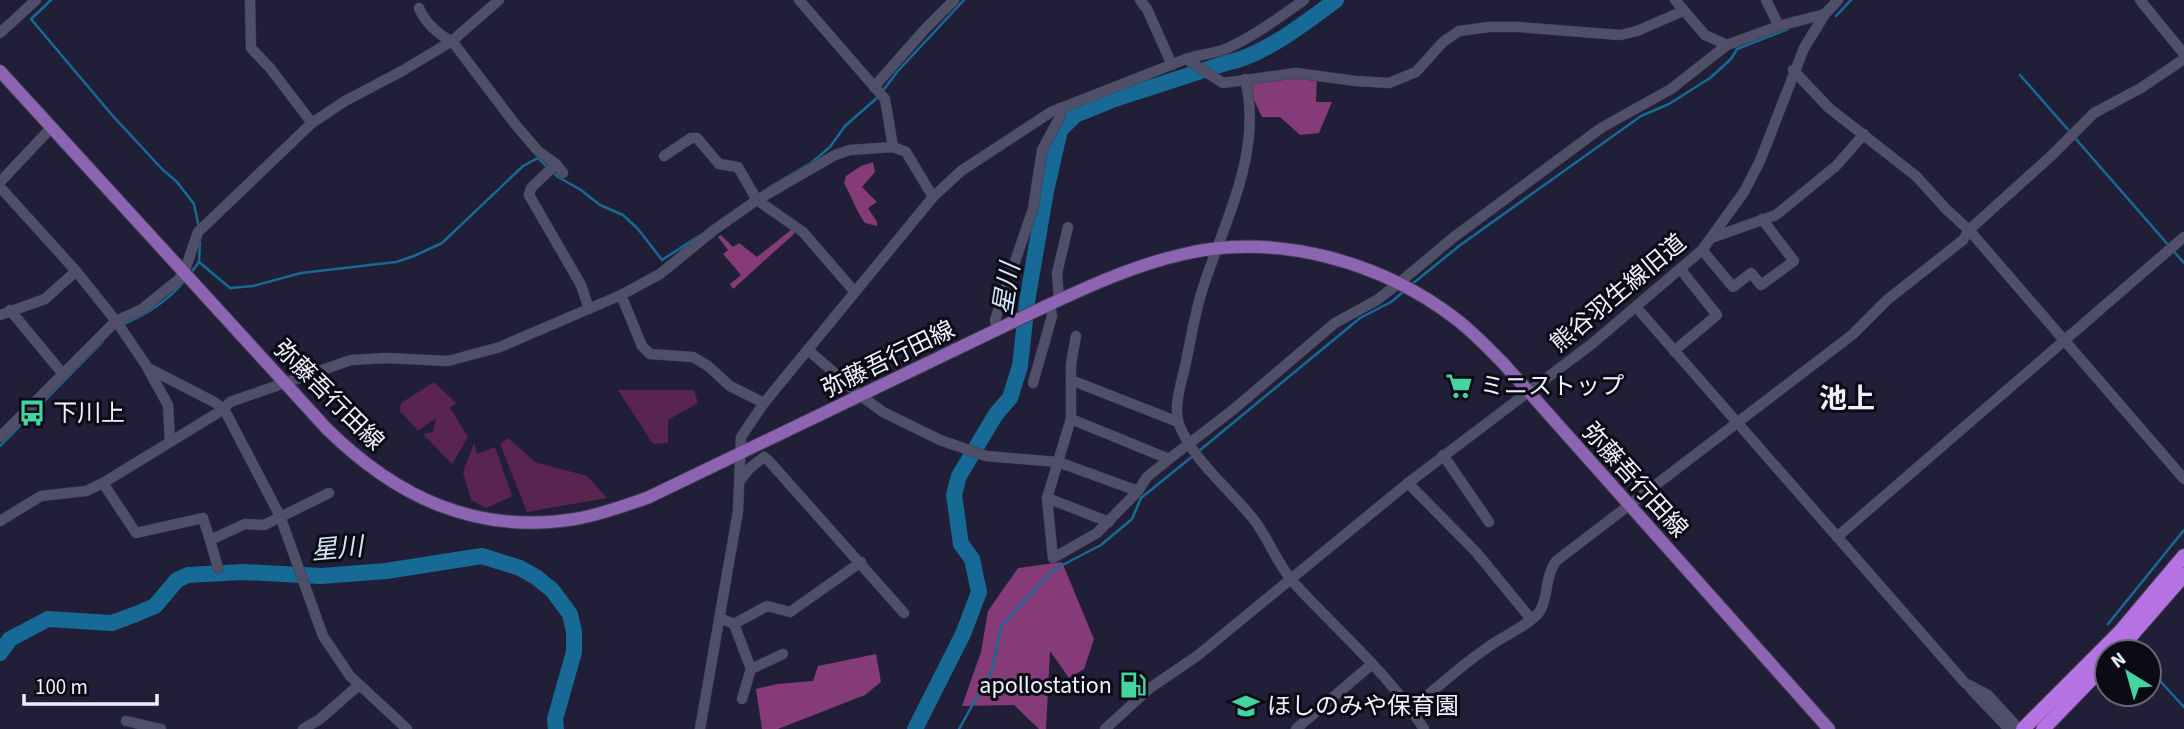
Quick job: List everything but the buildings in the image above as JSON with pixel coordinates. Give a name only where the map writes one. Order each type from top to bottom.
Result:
[{"type":"highway","points":[[2022,729],[2120,632],[2184,556]]},
{"type":"highway","points":[[2129,638],[2184,575]]},
{"type":"highway","points":[[2043,729],[2093,677]]},
{"type":"main road","name":"弥藤吾行田線","points":[[0,71],[352,453],[391,482],[416,496],[445,508],[506,522],[538,523],[576,519],[604,513],[647,498],[1051,304],[1158,261],[1217,248],[1276,248],[1339,260],[1399,283],[1457,320],[1495,355],[1829,729]]},
{"type":"street","points":[[0,33],[36,0]]},
{"type":"street","points":[[250,0],[251,48],[271,68],[312,123]]},
{"type":"street","points":[[0,437],[116,321],[142,309],[184,273],[198,232],[312,123],[345,101],[452,41],[499,0]]},
{"type":"street","points":[[799,0],[885,99],[893,147]]},
{"type":"street","points":[[874,87],[954,0]]},
{"type":"street","points":[[1140,0],[1147,9],[1172,65]]},
{"type":"street","points":[[701,729],[738,511],[741,437],[764,403],[854,291],[933,197],[961,171],[996,146],[1060,108],[1186,59],[1205,56],[1229,47],[1304,0]]},
{"type":"street","points":[[1675,0],[1705,35],[1727,46]]},
{"type":"street","points":[[1766,0],[1779,26]]},
{"type":"street","name":"熊谷羽生線旧道","points":[[1105,729],[1150,688],[1197,656],[1408,483],[1637,308],[1702,250],[1744,192],[1760,161],[1793,70],[1813,31],[1838,0]]},
{"type":"street","points":[[1411,709],[1486,648],[1540,611],[1548,572],[1556,561],[1852,335],[1886,300],[1963,240],[1969,230],[2094,113],[2141,88],[2184,56],[2140,0]]},
{"type":"street","points":[[419,8],[443,38],[452,41],[515,124],[538,150],[560,168],[531,188],[529,195],[581,285],[589,309]]},
{"type":"street","points":[[1186,59],[1223,83],[1296,73],[1389,83],[1416,72],[1443,42],[1459,31],[1519,27],[1621,35],[1683,12]]},
{"type":"street","points":[[1076,336],[1071,363],[1071,419],[1047,498],[1053,558],[1097,533],[1138,491],[1147,477],[1335,323],[1377,300],[1454,237],[1601,128],[1671,89],[1727,46],[1779,26],[1825,14]]},
{"type":"street","points":[[1621,35],[1623,47]]},
{"type":"street","points":[[1793,70],[1829,108],[1916,176],[1969,230],[2184,480]]},
{"type":"street","points":[[1245,79],[1250,107],[1250,141],[1241,179],[1201,295],[1178,401],[1178,422],[1189,445],[1255,521],[1291,580],[1372,664],[1411,709],[1424,729]]},
{"type":"street","points":[[1000,328],[995,320],[1033,209],[1042,150],[1060,117],[1060,108]]},
{"type":"street","points":[[51,128],[0,184],[76,271],[116,321],[148,368],[168,405],[170,442]]},
{"type":"street","points":[[1713,237],[1776,215],[1826,174],[1864,134]]},
{"type":"street","points":[[664,156],[691,138],[697,138],[719,164],[738,167],[757,200],[803,232],[854,291]]},
{"type":"street","points":[[0,521],[41,496],[86,491],[103,484],[224,409],[230,402],[351,360],[386,358],[448,361],[500,347],[621,295],[660,274],[714,230],[757,200],[835,155],[850,150],[893,147],[906,152],[933,197]]},
{"type":"street","points":[[1702,250],[1733,287],[1751,273],[1761,285],[1794,261],[1762,219]]},
{"type":"street","points":[[1033,383],[1052,316],[1051,304],[1056,273],[1068,227]]},
{"type":"street","points":[[1837,537],[2184,237]]},
{"type":"street","points":[[1674,351],[1717,315],[1681,270]]},
{"type":"street","points":[[63,374],[5,313],[45,299],[76,271]]},
{"type":"street","points":[[621,295],[642,346],[650,354],[692,357],[708,366],[730,386],[764,403]]},
{"type":"street","points":[[1637,308],[1965,683],[2009,729]]},
{"type":"street","points":[[808,350],[883,412],[940,440],[986,456],[1058,462],[1138,491]]},
{"type":"street","points":[[148,368],[224,409],[280,516],[323,636],[343,667],[359,685],[407,729]]},
{"type":"street","points":[[1071,380],[1178,422]]},
{"type":"street","points":[[1071,419],[1169,459]]},
{"type":"street","points":[[1443,456],[1489,522]]},
{"type":"street","points":[[741,479],[764,457],[904,613]]},
{"type":"street","points":[[1408,483],[1476,552],[1531,619]]},
{"type":"street","points":[[103,484],[136,533],[203,518],[218,568]]},
{"type":"street","points":[[210,540],[245,524],[264,525],[330,493]]},
{"type":"street","points":[[1047,498],[1109,522]]},
{"type":"street","points":[[734,624],[767,606],[790,612],[861,562]]},
{"type":"street","points":[[720,618],[734,624],[751,669],[742,699]]},
{"type":"street","points":[[751,669],[783,654]]},
{"type":"street","points":[[1296,729],[1372,664]]},
{"type":"street","points":[[1965,683],[1989,695],[2022,729]]},
{"type":"street","points":[[303,729],[320,719],[359,685]]},
{"type":"street","points":[[126,721],[161,729]]},
{"type":"shaded area","points":[[1317,76],[1316,102],[1332,102],[1319,133],[1300,135],[1280,117],[1262,117],[1246,83],[1265,77]]},
{"type":"shaded area","points":[[873,162],[875,172],[862,187],[877,202],[868,208],[877,226],[865,223],[844,183],[846,176]]},
{"type":"shaded area","points":[[791,230],[795,233],[733,289],[730,284],[741,275],[723,254],[728,250],[718,237],[721,235],[733,247],[739,243],[757,257]]},
{"type":"shaded area","points":[[434,382],[456,403],[450,408],[468,437],[452,464],[423,434],[433,432],[436,418],[418,431],[400,411],[401,403]]},
{"type":"shaded area","points":[[618,390],[694,390],[698,403],[668,420],[668,443],[653,444]]},
{"type":"shaded area","points":[[508,438],[535,462],[587,476],[607,498],[527,512],[500,444]]},
{"type":"shaded area","points":[[474,443],[477,454],[495,447],[512,496],[486,508],[471,500],[463,472]]},
{"type":"shaded area","points":[[1062,562],[1094,639],[1084,669],[1069,678],[1050,651],[1046,729],[1039,729],[1014,705],[962,706],[981,652],[988,611],[1018,568]]},
{"type":"shaded area","points":[[876,654],[881,682],[865,695],[778,729],[762,729],[756,689],[813,681],[818,666]]},
{"type":"waterway","points":[[51,0],[31,19],[112,115],[177,182],[194,204],[199,228]]},
{"type":"waterway","points":[[882,92],[897,72],[964,0]]},
{"type":"waterway","name":"星川","points":[[915,729],[963,634],[979,592],[972,559],[961,544],[954,495],[959,476],[996,414],[1010,398],[1020,366],[1027,302],[1046,191],[1060,130],[1075,115],[1112,100],[1240,59],[1269,46],[1336,0]]},
{"type":"waterway","points":[[1836,16],[1851,0]]},
{"type":"waterway","points":[[1411,285],[1459,246],[1641,116],[1669,104],[1710,78],[1731,59],[1737,49],[1788,29]]},
{"type":"waterway","points":[[2020,75],[2071,133]]},
{"type":"waterway","points":[[768,188],[811,163],[830,147],[845,126],[878,97]]},
{"type":"waterway","points":[[2075,138],[2184,263]]},
{"type":"waterway","points":[[199,262],[230,288],[253,286],[301,273],[396,262],[442,243],[523,166],[538,158],[558,177],[600,205],[623,215],[638,229],[662,260],[699,236]]},
{"type":"waterway","points":[[190,274],[199,262],[200,242]]},
{"type":"waterway","points":[[121,325],[156,306],[186,279]]},
{"type":"waterway","points":[[1199,451],[1360,318],[1391,302],[1403,292]]},
{"type":"waterway","points":[[0,446],[103,341]]},
{"type":"waterway","points":[[959,729],[992,670],[1001,626],[1053,570],[1101,545],[1132,519],[1141,498],[1194,455]]},
{"type":"waterway","points":[[2108,624],[2184,530]]},
{"type":"waterway","name":"星川","points":[[0,653],[10,639],[48,619],[112,623],[136,614],[155,606],[177,580],[188,575],[242,572],[321,576],[386,571],[482,556],[520,568],[536,577],[552,590],[570,614],[574,652],[555,719],[556,729]]},
{"type":"waterway","points":[[2163,684],[2184,707]]},
{"type":"place","name":"ミニストップ","points":[[1459,386]]},
{"type":"place","name":"下川上","points":[[32,413]]},
{"type":"place","name":"apollostation","points":[[1133,685]]},
{"type":"place","name":"ほしのみや保育園","points":[[1246,706]]},
{"type":"district","name":"池上","points":[[1847,398]]}]
